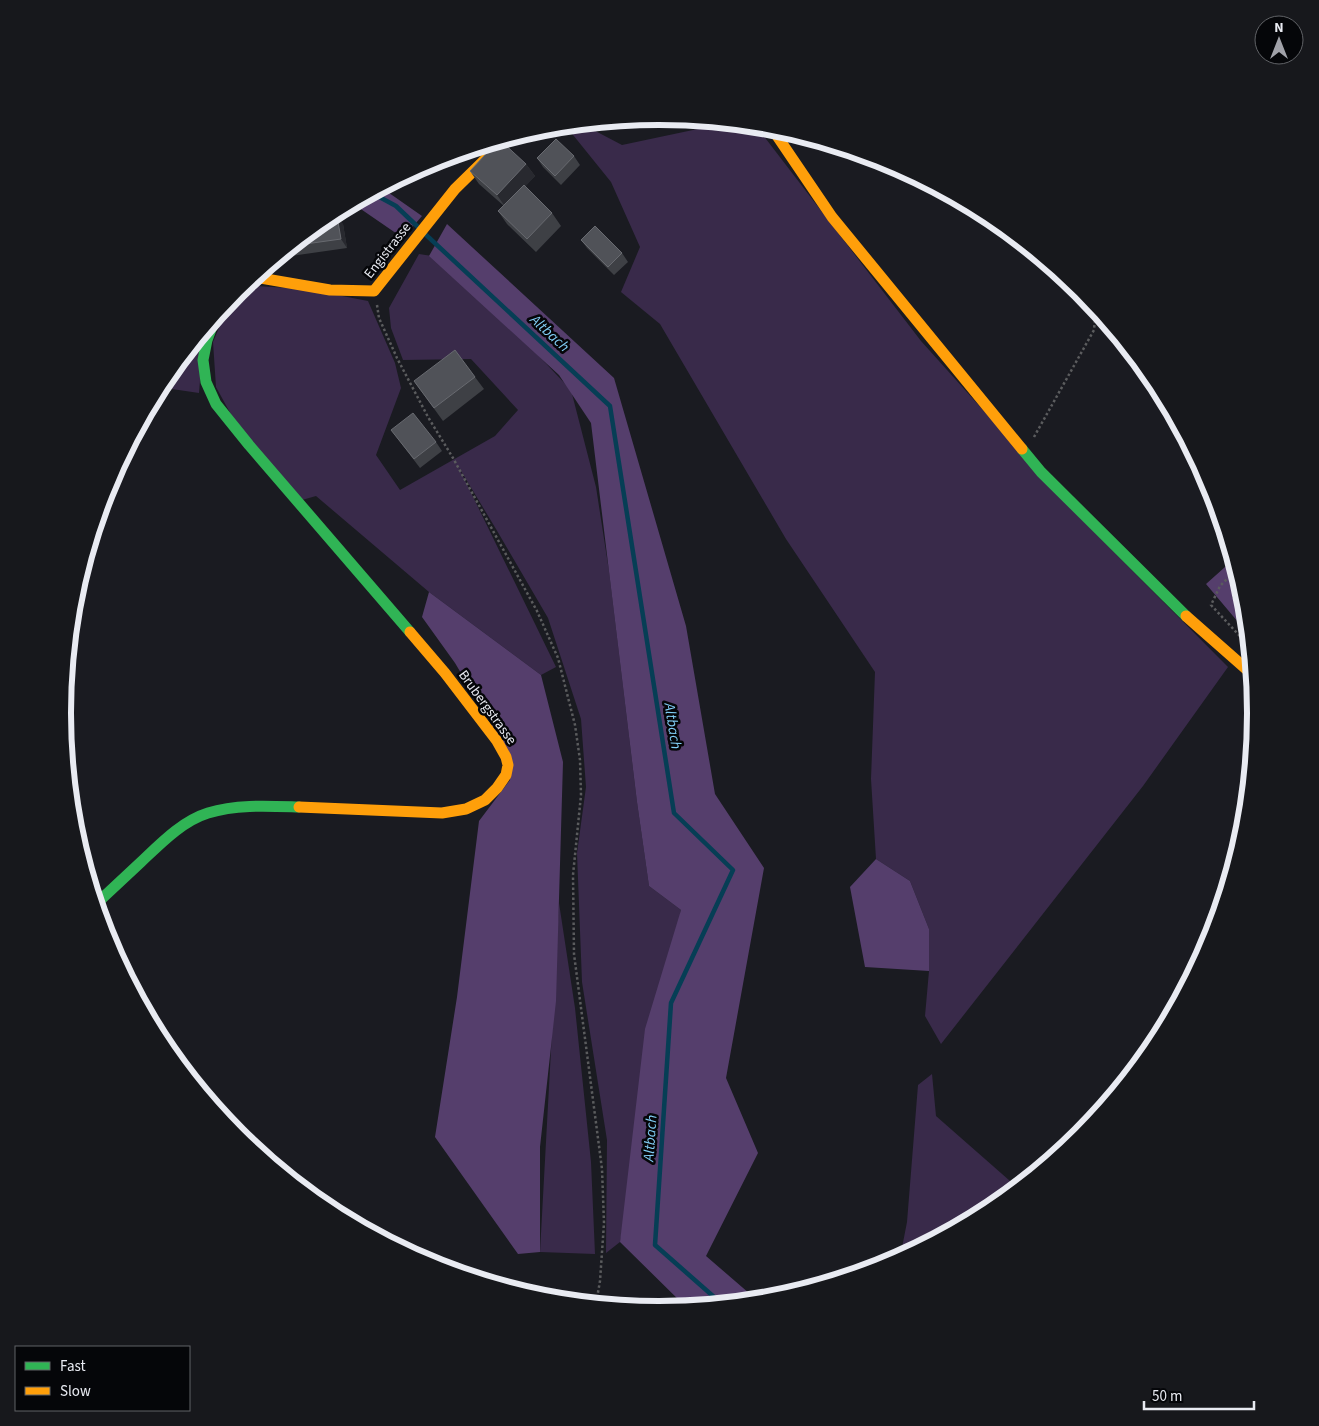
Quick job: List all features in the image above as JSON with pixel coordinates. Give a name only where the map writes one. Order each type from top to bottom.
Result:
[{"type":"street","points":[[778,137],[832,217],[1041,472],[1192,622],[1245,668]]},
{"type":"street","name":"Engistrasse","points":[[264,279],[330,290],[374,291],[455,189],[497,148]]},
{"type":"street","name":"Brubergstrasse","points":[[101,899],[165,839],[190,821],[207,813],[234,807],[269,806],[442,813],[466,808],[485,800],[506,775],[508,765],[506,757],[497,741],[451,681],[216,404],[206,382],[203,360],[209,335]]},
{"type":"path","points":[[374,291],[379,318],[397,358],[537,611],[558,658],[576,725],[581,795],[573,875],[574,954],[602,1169],[604,1223],[597,1297]]},
{"type":"path","points":[[1026,452],[1094,330],[1095,318]]},
{"type":"path","points":[[1231,574],[1220,586],[1211,605],[1243,641]]},
{"type":"shaded area","points":[[707,127],[762,134],[921,341],[1079,517],[1228,667],[1143,786],[941,1044],[925,1016],[929,971],[929,929],[910,881],[876,859],[871,779],[875,672],[786,539],[660,324],[621,292],[640,247],[611,182],[571,132],[592,129],[622,145]]},
{"type":"shaded area","points":[[387,192],[422,216],[403,238],[359,208]]},
{"type":"shaded area","points":[[447,224],[614,378],[686,626],[715,794],[764,868],[726,1078],[758,1153],[706,1256],[750,1294],[679,1300],[620,1242],[645,1029],[681,910],[649,886],[591,423],[559,375],[429,256]]},
{"type":"shaded area","points":[[419,254],[432,256],[520,336],[571,390],[596,487],[609,571],[649,886],[681,910],[620,1242],[606,1253],[607,1140],[582,982],[577,853],[586,787],[581,719],[548,618],[458,466],[556,667],[541,675],[429,592],[316,496],[302,500],[245,440],[216,387],[213,342],[223,319],[256,286],[306,289],[368,301],[395,363],[401,388],[376,455],[400,490],[495,436],[518,410],[471,359],[403,360],[391,328],[389,308]]},
{"type":"shaded area","points":[[203,342],[203,343],[199,393],[168,389]]},
{"type":"shaded area","points":[[1229,564],[1235,594],[1232,597],[1237,602],[1241,626],[1206,584]]},
{"type":"shaded area","points":[[429,592],[541,675],[563,762],[556,1001],[540,1147],[540,1252],[518,1254],[435,1137],[457,997],[479,821],[510,780],[511,757],[455,663],[422,617]]},
{"type":"shaded area","points":[[876,859],[910,881],[929,929],[929,971],[865,967],[850,887]]},
{"type":"shaded area","points":[[559,903],[575,1008],[591,1162],[595,1254],[540,1252]]},
{"type":"shaded area","points":[[932,1074],[936,1116],[1013,1184],[954,1222],[902,1249],[907,1222],[918,1085]]},
{"type":"building","points":[[556,139],[574,156],[555,176],[537,158]]},
{"type":"building","points":[[506,145],[526,164],[497,195],[470,171],[489,150]]},
{"type":"building","points":[[524,185],[552,213],[527,239],[498,211]]},
{"type":"building","points":[[338,221],[341,239],[304,244]]},
{"type":"building","points":[[595,226],[622,253],[608,267],[581,240]]},
{"type":"building","points":[[455,350],[475,377],[434,408],[414,381]]},
{"type":"building","points":[[413,413],[436,442],[414,459],[391,430]]},
{"type":"waterway","name":"Altbach","points":[[378,196],[396,206],[418,227]]},
{"type":"waterway","name":"Altbach","points":[[424,233],[610,406],[674,813],[733,870],[671,1003],[655,1245],[715,1298]]},
{"type":"traffic: fast","points":[[209,335],[203,360],[206,382],[216,404],[410,632]]},
{"type":"traffic: fast","points":[[1022,449],[1041,472],[1186,616]]},
{"type":"traffic: fast","points":[[101,899],[180,827],[198,817],[230,808],[299,807]]},
{"type":"traffic: slow","points":[[778,137],[832,217],[1022,449]]},
{"type":"traffic: slow","points":[[264,279],[330,290],[374,291],[455,189],[497,148]]},
{"type":"traffic: slow","points":[[1186,616],[1245,668]]},
{"type":"traffic: slow","points":[[299,807],[442,813],[466,809],[485,800],[506,775],[508,765],[506,757],[497,741],[445,673],[410,632]]}]
